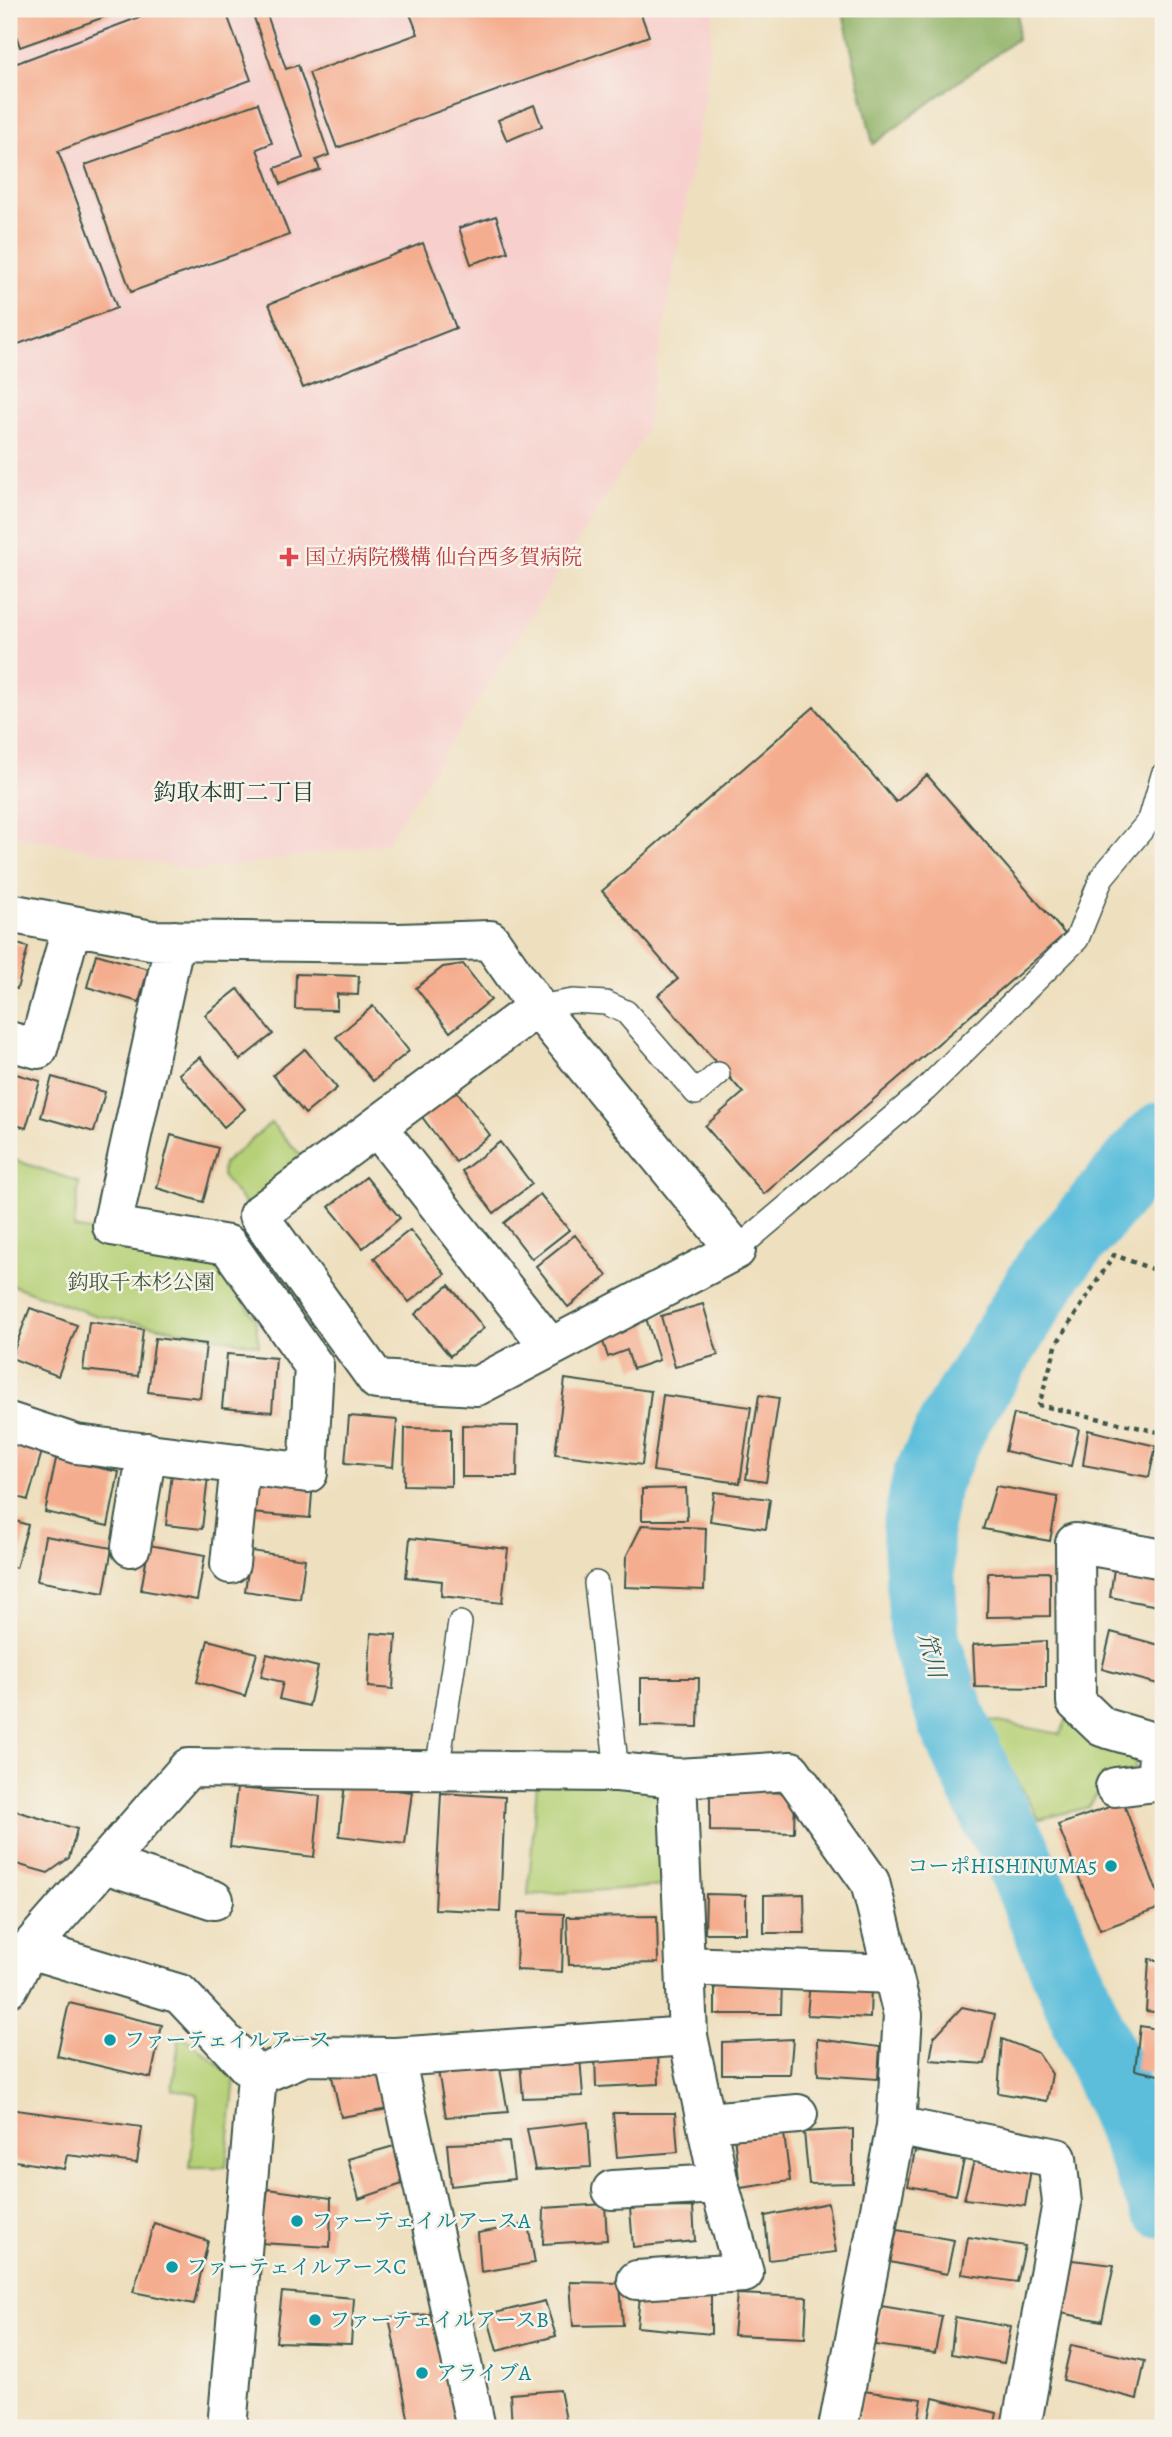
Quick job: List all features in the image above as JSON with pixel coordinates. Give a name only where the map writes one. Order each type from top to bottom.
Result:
[{"type":"street","points":[[9,913],[151,940],[398,943],[490,940],[537,1007],[736,1250],[477,1386],[377,1380],[258,1215],[537,1007]]},
{"type":"street","points":[[9,1041],[38,1049],[72,925]]},
{"type":"street","points":[[9,1422],[76,1444],[309,1473],[314,1367],[228,1245],[112,1226],[175,940]]},
{"type":"street","points":[[377,1127],[550,1347]]},
{"type":"street","points":[[131,1547],[147,1452]]},
{"type":"street","points":[[230,1564],[240,1464]]},
{"type":"street","points":[[1115,1787],[1156,1782],[1161,1744],[1102,1727],[1076,1702],[1076,1543],[1163,1559]]},
{"type":"street","points":[[9,1987],[29,1949],[188,1768],[617,1772],[677,1778],[790,1771],[870,1882],[903,2015],[896,2126],[838,2428]]},
{"type":"street","points":[[637,2280],[744,2273],[719,2184],[688,2036],[677,1778]]},
{"type":"street","points":[[105,1864],[214,1900]]},
{"type":"street","points":[[29,1949],[180,1994],[257,2076],[227,2428]]},
{"type":"street","points":[[685,1966],[892,1974]]},
{"type":"street","points":[[257,2076],[305,2056],[395,2057],[688,2036]]},
{"type":"street","points":[[395,2057],[476,2428]]},
{"type":"street","points":[[707,2122],[798,2114]]},
{"type":"street","points":[[896,2126],[1056,2158],[1062,2203],[1021,2428]]},
{"type":"street","points":[[612,2190],[719,2184]]},
{"type":"lane","points":[[736,1250],[926,1089],[1077,939],[1102,877],[1150,820],[1163,775]]},
{"type":"lane","points":[[537,1007],[573,1001],[606,1003],[626,1012],[696,1093],[718,1074]]},
{"type":"lane","points":[[596,1583],[617,1772]]},
{"type":"lane","points":[[437,1769],[460,1623]]},
{"type":"path","points":[[1163,1273],[1114,1255],[1058,1343],[1039,1405],[1163,1433]]},
{"type":"shaded area","name":"国立病院機構 仙台西多賀病院","points":[[125,9],[714,9],[704,101],[645,433],[492,680],[386,843],[199,871],[9,834],[9,47]]},
{"type":"green space","points":[[848,9],[1018,9],[1017,39],[873,144],[843,13]]},
{"type":"green space","points":[[271,1123],[308,1163],[253,1213],[222,1176],[223,1164]]},
{"type":"green space","name":"鈎取千本杉公園","points":[[9,1158],[79,1182],[74,1228],[216,1255],[255,1319],[259,1345],[94,1315],[9,1284]]},
{"type":"green space","points":[[1068,1717],[1130,1749],[1136,1769],[1106,1780],[1089,1807],[1039,1819],[983,1719],[1060,1734]]},
{"type":"green space","points":[[537,1783],[661,1786],[664,1886],[528,1895]]},
{"type":"green space","points":[[180,2034],[235,2077],[226,2167],[190,2167],[198,2094],[172,2089]]},
{"type":"green space","points":[[1149,2097],[1163,2099],[1163,2169],[1149,2121]]},
{"type":"building","points":[[9,9],[127,9],[20,47]]},
{"type":"building","points":[[161,9],[225,9],[251,80],[58,151],[117,308],[13,346],[9,334],[9,66]]},
{"type":"building","points":[[251,9],[265,9],[286,69],[298,65],[329,155],[316,160],[320,170],[281,184],[275,168],[303,158]]},
{"type":"building","points":[[408,9],[639,9],[649,36],[337,148],[309,73],[418,34]]},
{"type":"building","points":[[258,103],[272,143],[257,149],[289,235],[131,292],[85,165]]},
{"type":"building","points":[[534,105],[542,126],[507,141],[498,120]]},
{"type":"building","points":[[496,216],[508,252],[471,264],[459,228]]},
{"type":"building","points":[[423,243],[456,328],[303,388],[269,304]]},
{"type":"building","points":[[814,707],[896,802],[927,775],[1065,934],[764,1194],[705,1126],[743,1093],[658,995],[678,979],[602,891]]},
{"type":"building","points":[[9,942],[28,947],[17,989],[9,987]]},
{"type":"building","points":[[96,954],[148,969],[139,1002],[87,987]]},
{"type":"building","points":[[463,964],[491,1000],[450,1032],[416,988],[443,967]]},
{"type":"building","points":[[296,974],[359,976],[358,995],[337,994],[337,1010],[295,1009]]},
{"type":"building","points":[[238,989],[273,1034],[240,1060],[205,1015]]},
{"type":"building","points":[[373,1006],[409,1051],[373,1081],[336,1037]]},
{"type":"building","points":[[305,1049],[337,1088],[305,1114],[273,1075]]},
{"type":"building","points":[[200,1057],[245,1109],[224,1127],[179,1074]]},
{"type":"building","points":[[9,1072],[40,1081],[26,1128],[9,1123]]},
{"type":"building","points":[[52,1077],[105,1092],[94,1132],[41,1117]]},
{"type":"building","points":[[456,1090],[490,1135],[456,1162],[422,1117]]},
{"type":"building","points":[[171,1135],[218,1148],[203,1202],[157,1188]]},
{"type":"building","points":[[500,1142],[532,1184],[494,1213],[462,1171]]},
{"type":"building","points":[[366,1177],[400,1218],[363,1248],[329,1207]]},
{"type":"building","points":[[540,1194],[569,1230],[532,1259],[504,1223]]},
{"type":"building","points":[[410,1230],[445,1274],[409,1302],[374,1258]]},
{"type":"building","points":[[575,1235],[607,1276],[568,1307],[536,1266]]},
{"type":"building","points":[[449,1285],[484,1328],[450,1356],[415,1314]]},
{"type":"building","points":[[703,1304],[718,1355],[675,1367],[661,1316]]},
{"type":"building","points":[[30,1308],[77,1325],[58,1376],[11,1358]]},
{"type":"building","points":[[646,1318],[659,1360],[633,1369],[627,1350],[608,1357],[600,1333]]},
{"type":"building","points":[[89,1322],[143,1329],[138,1376],[83,1370]]},
{"type":"building","points":[[155,1338],[206,1344],[200,1398],[148,1392]]},
{"type":"building","points":[[227,1354],[276,1358],[272,1412],[222,1408]]},
{"type":"building","points":[[565,1379],[651,1391],[642,1465],[555,1454]]},
{"type":"building","points":[[663,1395],[751,1407],[740,1483],[653,1471]]},
{"type":"building","points":[[759,1395],[779,1398],[766,1482],[746,1479]]},
{"type":"building","points":[[1014,1414],[1079,1429],[1071,1466],[1005,1451]]},
{"type":"building","points":[[349,1416],[397,1420],[393,1467],[345,1463]]},
{"type":"building","points":[[462,1425],[518,1426],[517,1477],[462,1477]]},
{"type":"building","points":[[405,1428],[451,1429],[451,1486],[404,1485]]},
{"type":"building","points":[[1088,1430],[1156,1446],[1149,1477],[1083,1465]]},
{"type":"building","points":[[9,1439],[43,1448],[28,1500],[9,1495]]},
{"type":"building","points":[[56,1459],[119,1472],[108,1526],[45,1512]]},
{"type":"building","points":[[172,1473],[208,1477],[202,1529],[166,1525]]},
{"type":"building","points":[[254,1477],[313,1481],[310,1518],[251,1513]]},
{"type":"building","points":[[996,1486],[1058,1497],[1050,1541],[983,1529]]},
{"type":"building","points":[[686,1488],[687,1520],[642,1520],[642,1489]]},
{"type":"building","points":[[714,1492],[770,1499],[766,1529],[710,1521]]},
{"type":"building","points":[[9,1519],[28,1525],[16,1568],[9,1566]]},
{"type":"building","points":[[642,1525],[706,1528],[704,1590],[625,1587],[626,1557]]},
{"type":"building","points":[[45,1536],[112,1548],[104,1593],[37,1581]]},
{"type":"building","points":[[410,1538],[508,1549],[502,1603],[441,1596],[442,1581],[406,1577]]},
{"type":"building","points":[[149,1545],[205,1555],[197,1600],[141,1590]]},
{"type":"building","points":[[251,1551],[305,1559],[300,1599],[245,1591]]},
{"type":"building","points":[[1115,1562],[1163,1571],[1163,1607],[1110,1597]]},
{"type":"building","points":[[1050,1572],[1050,1616],[987,1617],[988,1573]]},
{"type":"building","points":[[1111,1632],[1163,1646],[1158,1684],[1102,1669]]},
{"type":"building","points":[[371,1633],[396,1635],[393,1689],[368,1687]]},
{"type":"building","points":[[208,1640],[257,1653],[245,1696],[197,1682]]},
{"type":"building","points":[[1046,1641],[1046,1688],[975,1687],[973,1645]]},
{"type":"building","points":[[267,1654],[318,1667],[309,1706],[279,1699],[283,1682],[261,1677]]},
{"type":"building","points":[[641,1678],[699,1678],[698,1727],[641,1726]]},
{"type":"building","points":[[345,1784],[412,1792],[405,1844],[339,1836]]},
{"type":"building","points":[[237,1788],[320,1796],[314,1857],[230,1847]]},
{"type":"building","points":[[710,1791],[795,1793],[794,1833],[710,1831]]},
{"type":"building","points":[[441,1793],[505,1797],[500,1912],[435,1909]]},
{"type":"building","name":"コーポHISHINUMA5","points":[[1123,1802],[1163,1907],[1100,1930],[1058,1825]]},
{"type":"building","points":[[9,1809],[77,1829],[69,1858],[48,1873],[9,1862]]},
{"type":"building","points":[[706,1894],[746,1895],[746,1933],[705,1933]]},
{"type":"building","points":[[804,1894],[805,1933],[764,1933],[764,1895]]},
{"type":"building","points":[[518,1912],[564,1914],[562,1972],[516,1970]]},
{"type":"building","points":[[657,1916],[658,1963],[569,1965],[567,1917]]},
{"type":"building","points":[[1149,1959],[1163,1961],[1163,2013],[1146,2011]]},
{"type":"building","points":[[715,1980],[782,1982],[781,2014],[715,2014]]},
{"type":"building","points":[[810,1982],[871,1986],[870,2018],[807,2015]]},
{"type":"building","name":"ファーテェイルアース","points":[[69,2003],[162,2025],[151,2078],[57,2056]]},
{"type":"building","points":[[962,2007],[995,2014],[985,2064],[930,2060],[934,2037]]},
{"type":"building","points":[[1140,2026],[1163,2030],[1163,2076],[1135,2070]]},
{"type":"building","points":[[793,2039],[790,2074],[722,2074],[722,2042]]},
{"type":"building","points":[[817,2039],[880,2047],[878,2079],[818,2075]]},
{"type":"building","points":[[1002,2039],[1038,2053],[1052,2074],[1047,2101],[998,2093]]},
{"type":"building","points":[[658,2052],[659,2084],[596,2087],[595,2054]]},
{"type":"building","points":[[580,2057],[583,2096],[523,2098],[520,2062]]},
{"type":"building","points":[[499,2063],[508,2112],[446,2117],[438,2071]]},
{"type":"building","points":[[388,2071],[395,2108],[341,2117],[331,2072]]},
{"type":"building","points":[[9,2109],[142,2127],[137,2163],[67,2155],[64,2169],[9,2160]]},
{"type":"building","points":[[613,2113],[675,2113],[678,2152],[617,2157]]},
{"type":"building","points":[[588,2122],[591,2167],[535,2170],[527,2129]]},
{"type":"building","points":[[853,2129],[853,2183],[809,2184],[804,2132]]},
{"type":"building","points":[[784,2134],[790,2181],[740,2188],[734,2135]]},
{"type":"building","points":[[509,2142],[514,2179],[451,2186],[447,2144]]},
{"type":"building","points":[[394,2146],[402,2184],[359,2199],[348,2159]]},
{"type":"building","points":[[915,2151],[964,2160],[956,2195],[908,2186]]},
{"type":"building","points":[[974,2161],[1031,2169],[1025,2206],[964,2199]]},
{"type":"building","name":"ファーテェイルアースA","points":[[268,2189],[331,2198],[330,2247],[260,2243]]},
{"type":"building","points":[[828,2203],[836,2252],[769,2260],[765,2216]]},
{"type":"building","points":[[605,2204],[607,2240],[543,2244],[544,2208]]},
{"type":"building","points":[[693,2207],[695,2241],[633,2247],[630,2208]]},
{"type":"building","name":"ファーテェイルアースC","points":[[154,2223],[208,2241],[194,2304],[133,2292]]},
{"type":"building","points":[[528,2224],[535,2263],[481,2272],[478,2233]]},
{"type":"building","points":[[897,2230],[954,2240],[947,2274],[890,2262]]},
{"type":"building","points":[[968,2237],[1025,2246],[1017,2282],[962,2274]]},
{"type":"building","points":[[1072,2260],[1114,2265],[1102,2321],[1061,2313]]},
{"type":"building","points":[[570,2282],[620,2283],[623,2325],[573,2326]]},
{"type":"building","points":[[711,2289],[711,2334],[637,2327],[640,2296]]},
{"type":"building","name":"ファーテェイルアースB","points":[[282,2292],[354,2298],[351,2344],[276,2342]]},
{"type":"building","points":[[737,2294],[807,2297],[805,2338],[733,2335]]},
{"type":"building","points":[[545,2301],[556,2336],[497,2351],[487,2315]]},
{"type":"building","points":[[881,2306],[942,2316],[935,2353],[875,2345]]},
{"type":"building","name":"アライブA","points":[[431,2314],[457,2428],[410,2428],[389,2317]]},
{"type":"building","points":[[955,2317],[1011,2327],[1004,2363],[951,2354]]},
{"type":"building","points":[[1071,2345],[1145,2361],[1137,2399],[1063,2380]]},
{"type":"building","points":[[560,2390],[567,2425],[512,2428],[510,2394]]},
{"type":"building","points":[[863,2391],[922,2399],[917,2428],[858,2422]]},
{"type":"building","points":[[933,2398],[997,2413],[994,2428],[927,2428]]},
{"type":"waterway","name":"笊川","points":[[1163,1136],[1053,1263],[957,1417],[927,1479],[917,1529],[925,1641],[954,1724],[999,1824],[1014,1847],[1163,2203]]},
{"type":"place","name":"国立病院機構 仙台西多賀病院","points":[[289,557]]},
{"type":"place","name":"コーポHISHINUMA5","points":[[1111,1866]]},
{"type":"place","name":"ファーテェイルアース","points":[[110,2040]]},
{"type":"place","name":"ファーテェイルアースA","points":[[297,2221]]},
{"type":"place","name":"ファーテェイルアースC","points":[[172,2267]]},
{"type":"place","name":"ファーテェイルアースB","points":[[315,2320]]},
{"type":"place","name":"アライブA","points":[[422,2373]]},
{"type":"district","name":"鈎取本町二丁目","points":[[234,792]]}]
